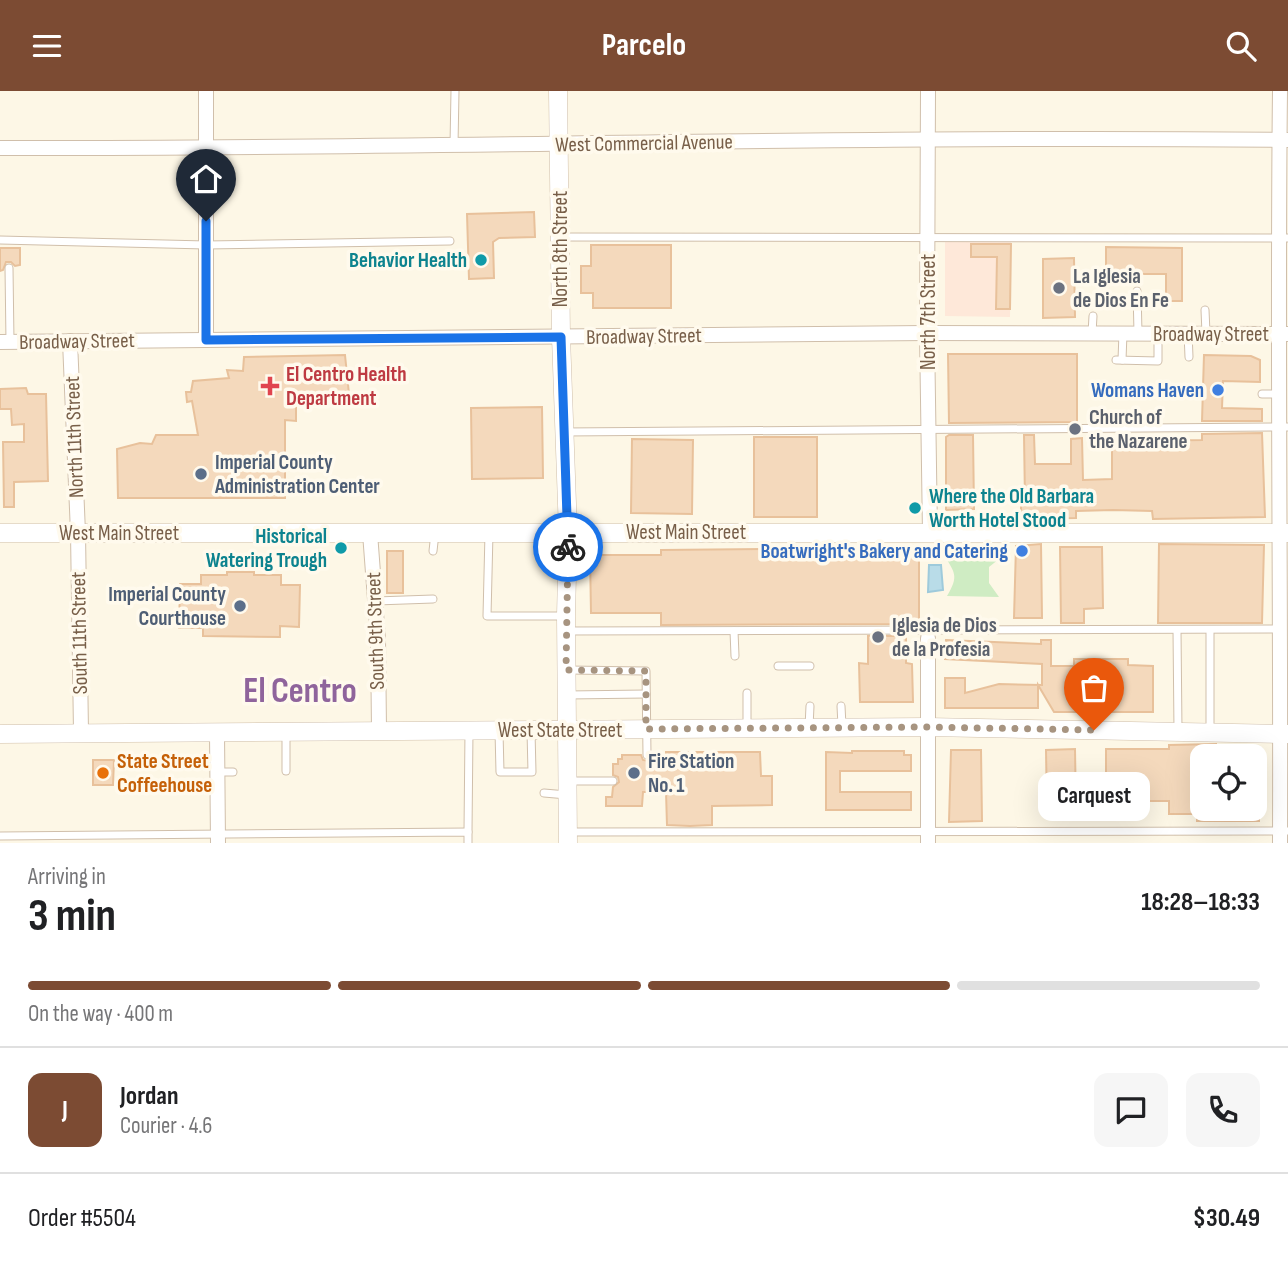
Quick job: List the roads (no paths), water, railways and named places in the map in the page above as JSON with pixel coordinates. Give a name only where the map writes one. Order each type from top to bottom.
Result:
[{"type":"street","points":[[206,91],[206,340]]},
{"type":"street","name":"North 8th Street","points":[[558,91],[561,337],[568,532],[568,837]]},
{"type":"street","name":"North 7th Street","points":[[928,91],[930,533]]},
{"type":"street","points":[[1279,91],[1283,140],[1284,334],[1280,394],[1284,427],[1283,835]]},
{"type":"street","name":"West Commercial Avenue","points":[[0,148],[206,149],[927,140],[1283,140]]},
{"type":"street","name":"Broadway Street","points":[[5,342],[927,333],[1284,334]]},
{"type":"street","name":"North 11th Street","points":[[70,341],[78,533]]},
{"type":"street","name":"West Main Street","points":[[0,533],[370,533],[434,541],[489,532],[1284,533]]},
{"type":"street","name":"South 11th Street","points":[[78,533],[81,733]]},
{"type":"street","name":"South 9th Street","points":[[370,533],[376,601],[379,730]]},
{"type":"street","points":[[928,638],[928,837]]},
{"type":"street","name":"West State Street","points":[[0,734],[927,727],[1284,734]]},
{"type":"street","points":[[217,733],[218,838]]},
{"type":"lane","points":[[454,145],[455,91]]},
{"type":"lane","points":[[560,237],[1283,238]]},
{"type":"lane","points":[[5,243],[450,241]]},
{"type":"lane","points":[[5,342],[9,268]]},
{"type":"lane","points":[[1137,291],[1138,334]]},
{"type":"lane","points":[[1205,310],[1206,334]]},
{"type":"lane","points":[[1092,333],[1093,316]]},
{"type":"lane","points":[[1123,333],[1119,360],[1158,361],[1158,334]]},
{"type":"lane","points":[[1188,334],[1189,357]]},
{"type":"lane","points":[[1262,394],[1280,394]]},
{"type":"lane","points":[[564,432],[1284,427]]},
{"type":"lane","points":[[489,532],[487,616],[566,624],[734,631],[1283,632]]},
{"type":"lane","points":[[376,601],[433,600]]},
{"type":"lane","points":[[1177,630],[1178,732]]},
{"type":"lane","points":[[1210,630],[1210,733]]},
{"type":"lane","points":[[734,631],[735,656]]},
{"type":"lane","points":[[778,666],[810,666]]},
{"type":"lane","points":[[566,670],[646,671],[647,755]]},
{"type":"lane","points":[[747,693],[747,729]]},
{"type":"lane","points":[[566,695],[646,694]]},
{"type":"lane","points":[[809,728],[810,706]]},
{"type":"lane","points":[[841,706],[842,728]]},
{"type":"lane","points":[[468,843],[469,730]]},
{"type":"lane","points":[[499,730],[500,772],[532,772],[531,730]]},
{"type":"lane","points":[[286,732],[286,771]]},
{"type":"lane","points":[[218,772],[233,772]]},
{"type":"lane","points":[[544,793],[613,781]]},
{"type":"lane","points":[[0,836],[218,838],[468,832]]},
{"type":"lane","points":[[568,837],[1283,835]]},
{"type":"water","points":[[929,565],[941,565],[943,590],[928,592]]},
{"type":"place","name":"Behavior Health","points":[[481,260]]},
{"type":"place","name":"La Iglesia de Dios En Fe","points":[[1059,288]]},
{"type":"place","name":"El Centro Health Department","points":[[270,386]]},
{"type":"place","name":"Womans Haven","points":[[1218,390]]},
{"type":"place","name":"Church of the Nazarene","points":[[1075,429]]},
{"type":"place","name":"Imperial County Administration Center","points":[[201,474]]},
{"type":"place","name":"Where the Old Barbara Worth Hotel Stood","points":[[915,508]]},
{"type":"place","name":"Historical Watering Trough","points":[[341,548]]},
{"type":"place","name":"Boatwright's Bakery and Catering","points":[[1022,551]]},
{"type":"place","name":"Imperial County Courthouse","points":[[240,606]]},
{"type":"place","name":"Iglesia de Dios de la Profesia","points":[[878,637]]},
{"type":"place","name":"Carquest","points":[[1094,730]]},
{"type":"place","name":"State Street Coffeehouse","points":[[103,773]]},
{"type":"place","name":"Fire Station No. 1","points":[[634,773]]},
{"type":"district","name":"El Centro","points":[[300,690]]}]
